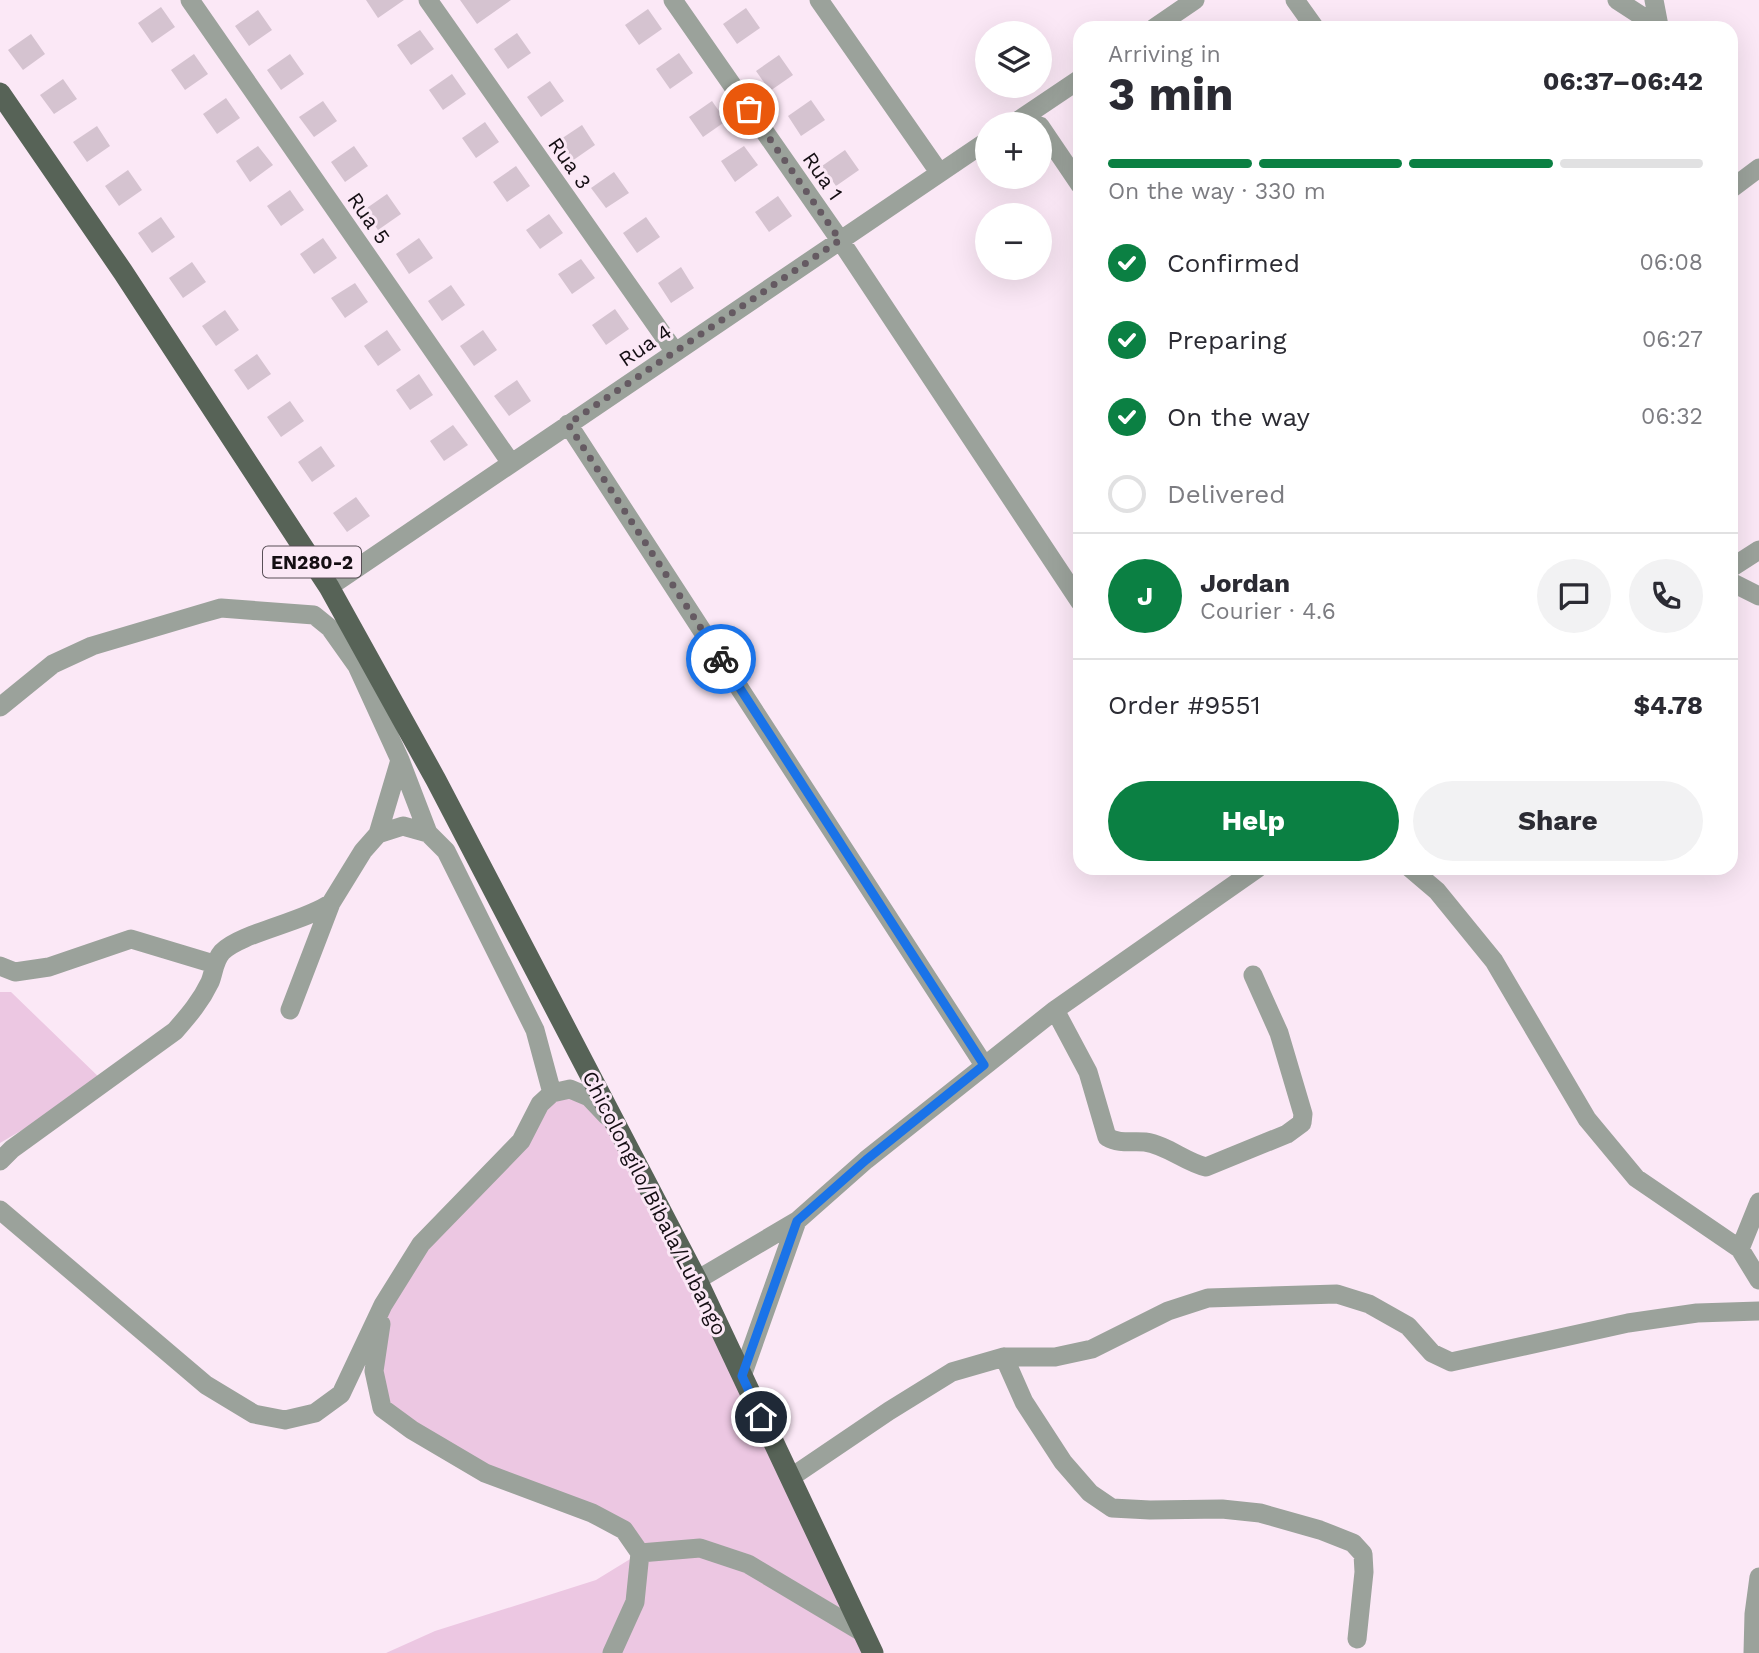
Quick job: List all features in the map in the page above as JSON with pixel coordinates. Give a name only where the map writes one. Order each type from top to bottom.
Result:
[{"type":"main road","name":"EN280-2","points":[[0,93],[123,272],[329,587]]},
{"type":"main road","name":"Chicolongilo/Bibala/Lubango","points":[[329,587],[436,780],[697,1280],[873,1653]]},
{"type":"street","name":"Rua 5","points":[[190,0],[511,463]]},
{"type":"street","name":"Rua 3","points":[[428,0],[675,352]]},
{"type":"street","name":"Rua 1","points":[[673,0],[840,240],[1073,591]]},
{"type":"street","points":[[819,0],[939,172]]},
{"type":"street","points":[[1164,21],[1195,0]]},
{"type":"street","points":[[1295,0],[1310,21]]},
{"type":"street","points":[[1617,0],[1648,21]]},
{"type":"street","points":[[1654,0],[1658,21]]},
{"type":"street","points":[[1045,112],[1073,86]]},
{"type":"street","points":[[1052,144],[1073,175]]},
{"type":"street","name":"Rua 4","points":[[329,587],[975,149]]},
{"type":"street","points":[[1738,178],[1759,168]]},
{"type":"street","points":[[568,424],[984,1065]]},
{"type":"street","points":[[1738,564],[1759,550]]},
{"type":"street","points":[[1738,586],[1759,596]]},
{"type":"street","points":[[0,707],[53,664],[92,646],[200,614],[221,608],[314,615],[330,628],[357,666],[401,760],[428,833],[446,852],[535,1030],[552,1093]]},
{"type":"street","points":[[290,1010],[331,903],[363,851],[378,834],[401,760]]},
{"type":"street","points":[[378,834],[403,826],[428,833]]},
{"type":"street","points":[[697,1280],[797,1221],[866,1160],[1055,1010],[1247,875]]},
{"type":"street","points":[[1418,875],[1437,891],[1494,961],[1587,1119],[1636,1178],[1740,1249],[1759,1280]]},
{"type":"street","points":[[0,1161],[12,1149],[175,1031],[196,1007],[211,979],[214,964],[224,951],[243,940],[320,911],[331,903]]},
{"type":"street","points":[[0,967],[15,972],[49,967],[131,939],[214,964]]},
{"type":"street","points":[[1055,1010],[1088,1072],[1107,1137],[1115,1142],[1146,1142],[1171,1150],[1196,1165],[1206,1167],[1287,1134],[1302,1123],[1303,1114],[1279,1033],[1253,975]]},
{"type":"street","points":[[0,1210],[206,1385],[254,1414],[285,1420],[315,1413],[341,1394],[383,1305],[421,1244],[521,1141],[540,1104],[552,1093],[570,1089],[589,1097],[615,1125]]},
{"type":"street","points":[[1740,1249],[1759,1202]]},
{"type":"street","points":[[742,1376],[797,1221]]},
{"type":"street","points":[[790,1478],[952,1372],[1004,1357],[1055,1357],[1092,1349],[1168,1311],[1208,1298],[1337,1294],[1370,1304],[1408,1326],[1432,1353],[1451,1362],[1628,1322],[1697,1313],[1759,1311]]},
{"type":"street","points":[[383,1305],[374,1371],[382,1408],[412,1430],[485,1473],[592,1513],[624,1530],[640,1553],[635,1602],[612,1653]]},
{"type":"street","points":[[1004,1357],[1024,1402],[1063,1462],[1090,1493],[1112,1508],[1222,1509],[1260,1513],[1320,1530],[1353,1544],[1363,1554],[1364,1572],[1357,1639]]},
{"type":"street","points":[[640,1553],[700,1548],[748,1564],[862,1632]]},
{"type":"street","points":[[1753,1653],[1759,1577]]},
{"type":"shaded area","points":[[0,992],[11,992],[104,1082],[0,1143]]},
{"type":"shaded area","points":[[570,1089],[615,1125],[873,1653],[386,1653],[435,1631],[596,1580],[640,1553],[624,1530],[537,1494],[382,1408],[383,1305],[552,1093]]},
{"type":"building","points":[[366,0],[404,0],[378,18]]},
{"type":"building","points":[[460,0],[511,0],[477,24]]},
{"type":"building","points":[[161,7],[175,27],[152,43],[138,23]]},
{"type":"building","points":[[746,8],[760,28],[737,44],[723,24]]},
{"type":"building","points":[[648,9],[662,29],[639,45],[625,25]]},
{"type":"building","points":[[258,10],[272,30],[249,46],[235,26]]},
{"type":"building","points":[[420,30],[434,49],[411,65],[397,45]]},
{"type":"building","points":[[517,33],[531,53],[508,69],[494,49]]},
{"type":"building","points":[[31,34],[45,54],[23,70],[8,50]]},
{"type":"building","points":[[679,53],[693,73],[670,89],[656,69]]},
{"type":"building","points":[[194,54],[208,74],[185,90],[171,70]]},
{"type":"building","points":[[290,54],[304,74],[281,90],[267,70]]},
{"type":"building","points":[[779,55],[793,75],[770,91],[756,71]]},
{"type":"building","points":[[452,74],[466,94],[443,110],[429,90]]},
{"type":"building","points":[[63,79],[77,99],[54,114],[40,95]]},
{"type":"building","points":[[550,81],[564,101],[541,117],[527,97]]},
{"type":"building","points":[[226,98],[240,118],[217,134],[203,114]]},
{"type":"building","points":[[811,100],[825,120],[801,136],[788,116]]},
{"type":"building","points":[[323,101],[337,121],[314,137],[299,117]]},
{"type":"building","points":[[712,101],[726,121],[703,137],[689,117]]},
{"type":"building","points":[[485,122],[499,142],[476,158],[462,138]]},
{"type":"building","points":[[582,125],[595,145],[572,161],[558,141]]},
{"type":"building","points":[[97,126],[110,146],[87,162],[73,142]]},
{"type":"building","points":[[258,146],[273,165],[250,182],[236,161]]},
{"type":"building","points":[[354,146],[368,166],[345,182],[331,162]]},
{"type":"building","points":[[744,146],[758,165],[735,182],[721,161]]},
{"type":"building","points":[[845,150],[859,170],[836,186],[822,166]]},
{"type":"building","points":[[516,166],[530,186],[507,202],[493,182]]},
{"type":"building","points":[[128,170],[142,190],[119,206],[105,186]]},
{"type":"building","points":[[614,172],[629,193],[606,208],[591,188]]},
{"type":"building","points":[[290,190],[304,210],[281,226],[267,206]]},
{"type":"building","points":[[387,194],[401,214],[378,230],[364,210]]},
{"type":"building","points":[[778,196],[792,216],[769,232],[755,212]]},
{"type":"building","points":[[549,214],[563,233],[540,249],[526,230]]},
{"type":"building","points":[[161,217],[175,237],[152,253],[138,233]]},
{"type":"building","points":[[646,217],[660,237],[637,253],[623,233]]},
{"type":"building","points":[[323,238],[337,258],[314,274],[300,254]]},
{"type":"building","points":[[419,238],[433,258],[409,274],[396,254]]},
{"type":"building","points":[[581,259],[595,278],[572,294],[558,274]]},
{"type":"building","points":[[192,262],[206,282],[183,298],[169,278]]},
{"type":"building","points":[[681,267],[694,288],[671,303],[658,283]]},
{"type":"building","points":[[355,283],[368,302],[345,318],[331,298]]},
{"type":"building","points":[[451,285],[465,305],[442,321],[428,301]]},
{"type":"building","points":[[615,309],[629,329],[606,345],[592,325]]},
{"type":"building","points":[[225,310],[239,330],[216,346],[202,326]]},
{"type":"building","points":[[387,330],[401,350],[378,366],[364,346]]},
{"type":"building","points":[[483,330],[497,350],[474,366],[460,346]]},
{"type":"building","points":[[257,354],[271,374],[248,390],[234,370]]},
{"type":"building","points":[[419,374],[433,395],[410,410],[396,390]]},
{"type":"building","points":[[517,380],[531,401],[509,416],[494,396]]},
{"type":"building","points":[[290,401],[304,421],[281,437],[267,417]]},
{"type":"building","points":[[453,425],[468,445],[444,461],[430,441]]},
{"type":"building","points":[[321,446],[335,466],[312,482],[298,462]]},
{"type":"building","points":[[356,497],[370,516],[347,532],[333,513]]},
{"type":"way so far","points":[[721,659],[568,424],[840,240],[749,109]]},
{"type":"route","points":[[721,659],[984,1065],[866,1160],[797,1221],[742,1376],[761,1417]]}]
